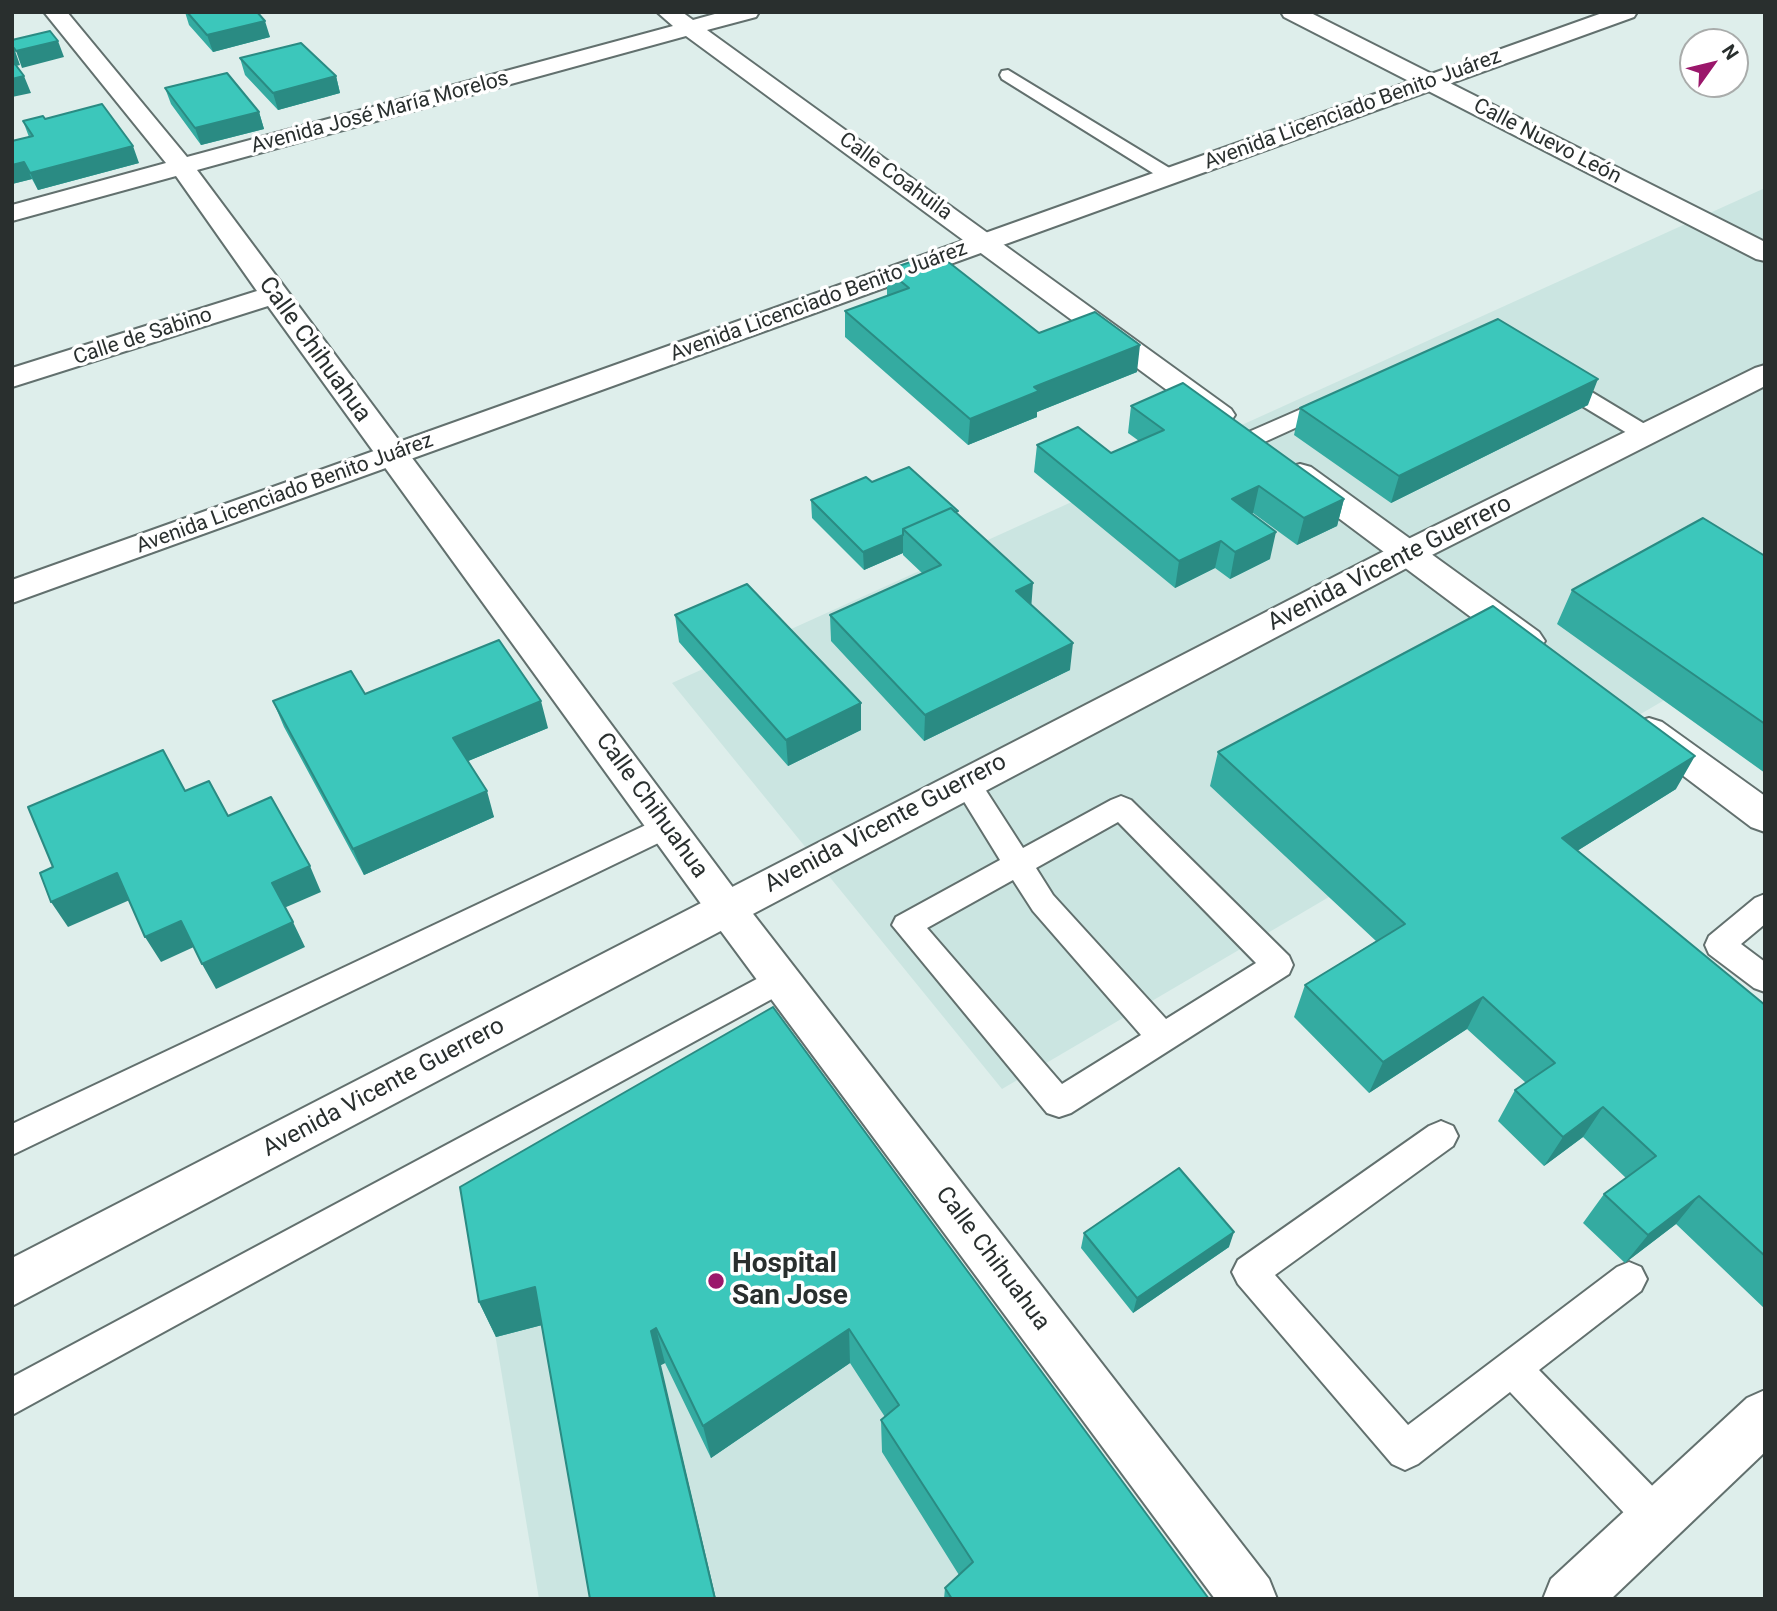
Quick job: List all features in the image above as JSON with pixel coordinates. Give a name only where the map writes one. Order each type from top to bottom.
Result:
[{"type":"street","name":"Calle Chihuahua","points":[[55,12],[182,167],[726,908],[1249,1599]]},
{"type":"street","name":"Avenida José María Morelos","points":[[12,213],[182,167],[678,20],[748,12]]},
{"type":"street","name":"Calle Nuevo León","points":[[1292,12],[1765,253]]},
{"type":"street","name":"Avenida Licenciado Benito Juárez","points":[[12,592],[1626,12]]},
{"type":"street","name":"Calle Coahuila","points":[[678,20],[986,242],[1553,660]]},
{"type":"street","name":"Calle de Sabino","points":[[12,378],[274,295]]},
{"type":"street","name":"Avenida Vicente Guerrero","points":[[12,1283],[966,782],[1408,553],[1765,374]]},
{"type":"street","points":[[1631,718],[1765,817]]},
{"type":"street","points":[[1571,1599],[1765,1416]]},
{"type":"lane","points":[[1008,75],[1170,176]]},
{"type":"lane","points":[[1539,370],[1645,434]]},
{"type":"lane","points":[[1252,439],[1354,393]]},
{"type":"lane","points":[[966,782],[1043,903],[1163,1037]]},
{"type":"lane","points":[[1121,807],[1278,965],[1163,1037],[1059,1103],[907,925],[1121,807]]},
{"type":"lane","points":[[12,1140],[667,826]]},
{"type":"lane","points":[[1765,906],[1720,945],[1765,979]]},
{"type":"lane","points":[[12,1397],[781,979]]},
{"type":"lane","points":[[1441,1136],[1251,1272],[1405,1451],[1629,1279]]},
{"type":"lane","points":[[1512,1368],[1655,1517]]},
{"type":"shaded area","points":[[1765,188],[1765,641],[1002,1089],[672,683]]},
{"type":"shaded area","name":"Hospital San Jose","points":[[777,1049],[1176,1599],[539,1599],[477,1225]]},
{"type":"building","points":[[187,12],[257,12],[265,21],[207,35]]},
{"type":"building","points":[[50,31],[58,41],[16,51],[12,49],[12,40]]},
{"type":"building","points":[[301,43],[336,76],[273,93],[240,58]]},
{"type":"building","points":[[15,64],[24,76],[12,79],[12,65]]},
{"type":"building","points":[[227,73],[259,112],[195,128],[165,88]]},
{"type":"building","points":[[102,104],[133,146],[30,173],[24,162],[12,165],[12,141],[33,136],[23,121],[43,116],[45,119]]},
{"type":"building","points":[[937,253],[1039,333],[1095,312],[1140,345],[1034,387],[1039,391],[970,419],[845,311],[909,288],[887,270]]},
{"type":"building","points":[[1498,319],[1598,379],[1399,476],[1300,408]]},
{"type":"building","points":[[1183,383],[1344,499],[1304,518],[1259,486],[1232,499],[1276,532],[1235,552],[1221,541],[1179,561],[1037,445],[1078,427],[1111,453],[1164,430],[1131,406]]},
{"type":"building","points":[[909,467],[958,511],[955,512],[951,508],[903,529],[903,535],[863,552],[811,500],[866,477],[872,482]]},
{"type":"building","points":[[951,508],[1033,583],[1016,591],[1073,643],[925,715],[830,615],[941,565],[903,529]]},
{"type":"building","points":[[1703,518],[1765,556],[1765,724],[1572,590]]},
{"type":"building","points":[[747,584],[861,703],[786,740],[675,615]]},
{"type":"building","points":[[1493,606],[1695,756],[1562,838],[1765,1005],[1765,1256],[1699,1196],[1648,1235],[1604,1194],[1656,1156],[1603,1107],[1563,1137],[1515,1090],[1555,1063],[1483,997],[1383,1062],[1305,985],[1405,924],[1218,752]]},
{"type":"building","points":[[499,640],[541,701],[453,738],[487,791],[353,849],[273,701],[351,671],[365,694]]},
{"type":"building","points":[[163,750],[185,791],[209,781],[228,816],[271,797],[310,866],[272,883],[293,922],[202,964],[181,921],[145,937],[117,873],[51,902],[40,873],[53,867],[28,807]]},
{"type":"building","name":"Hospital San Jose","points":[[773,1007],[1209,1599],[952,1599],[945,1588],[973,1562],[881,1420],[899,1405],[849,1329],[703,1426],[656,1328],[651,1331],[715,1599],[590,1599],[535,1287],[479,1302],[460,1187]]},
{"type":"building","points":[[1179,1168],[1234,1232],[1137,1298],[1084,1233]]},
{"type":"place","name":"Hospital San Jose","points":[[716,1281]]}]
